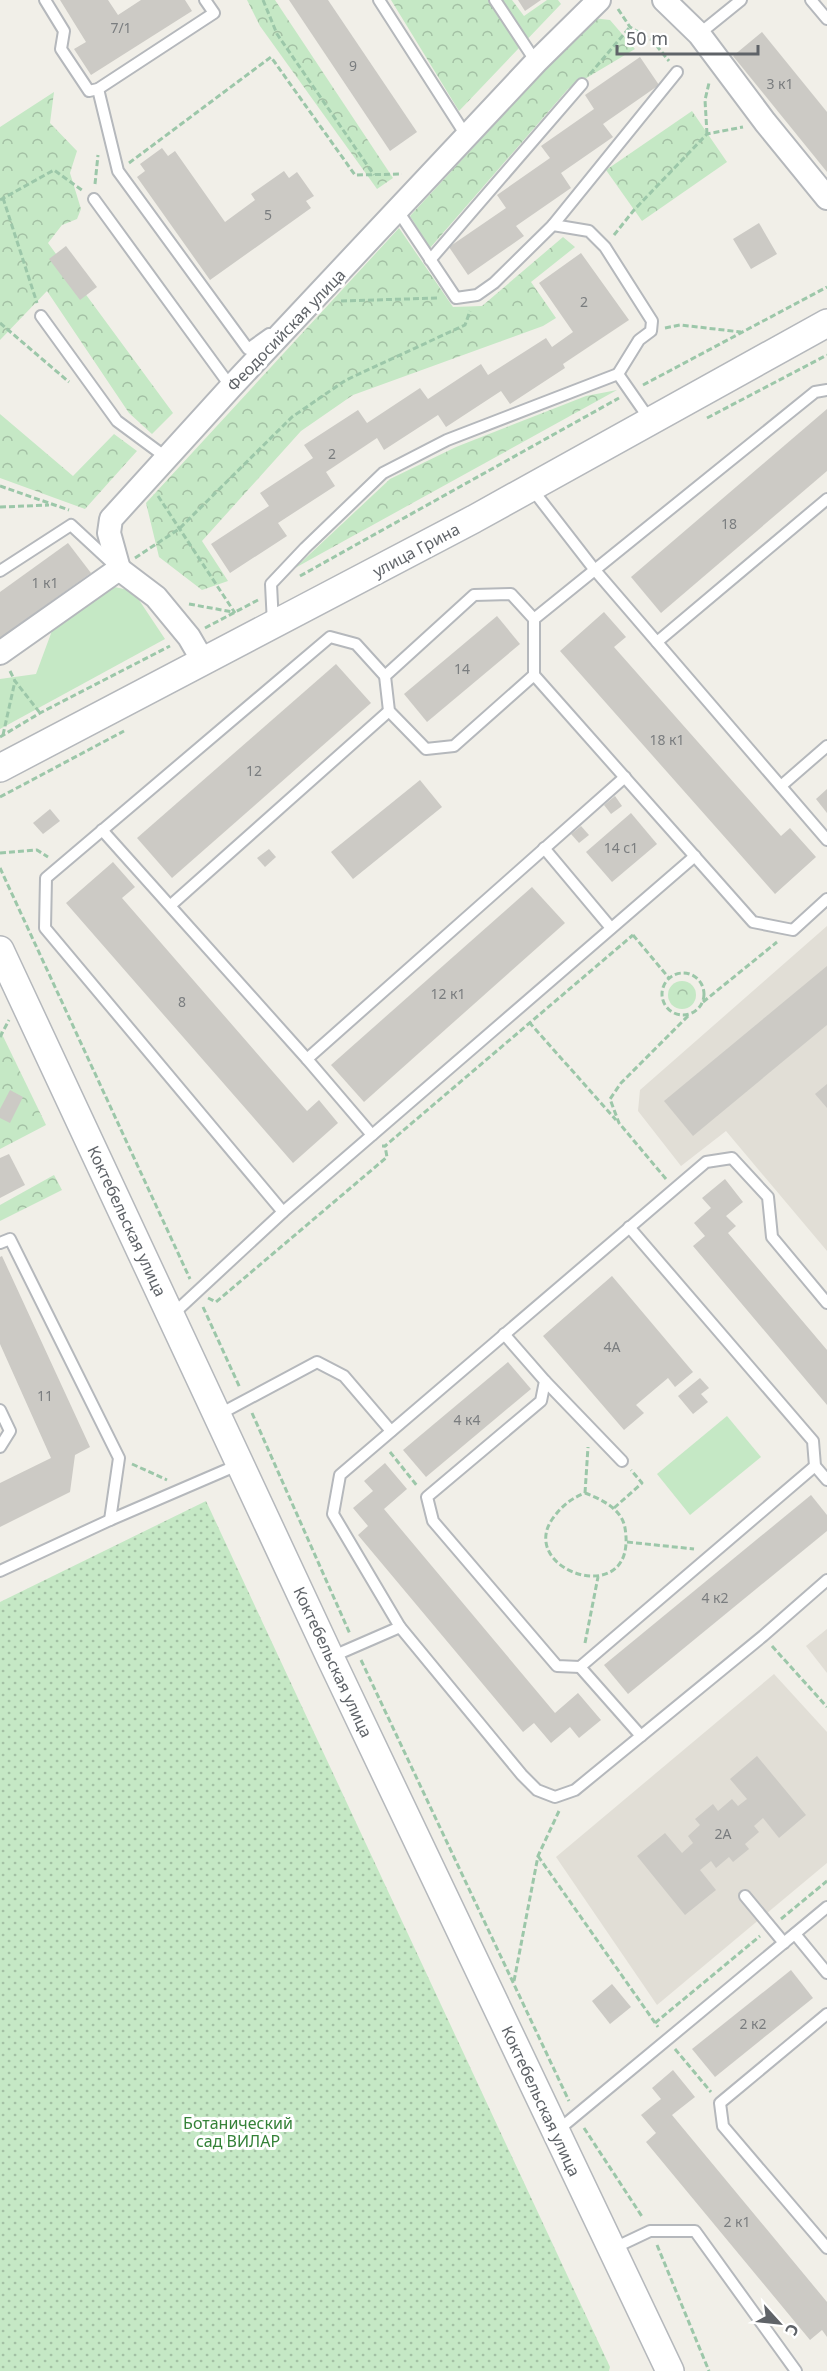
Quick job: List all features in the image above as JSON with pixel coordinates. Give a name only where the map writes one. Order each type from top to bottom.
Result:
[{"type":"street","points":[[664,0],[699,34],[765,123],[827,198]]},
{"type":"street","name":"Феодосийская улица","points":[[119,569],[109,533],[111,519],[231,387],[536,62],[597,2]]},
{"type":"street","name":"улица Грина","points":[[0,768],[531,487],[827,323]]},
{"type":"street","points":[[0,653],[119,569],[156,597],[189,637],[203,661]]},
{"type":"street","name":"Коктебельская улица","points":[[0,950],[330,1657],[566,2123],[611,2249],[670,2371]]},
{"type":"lane","points":[[45,0],[64,31],[61,49],[89,91],[98,89],[214,13],[205,0]]},
{"type":"lane","points":[[379,0],[467,137]]},
{"type":"lane","points":[[495,0],[536,62]]},
{"type":"lane","points":[[699,34],[741,0]]},
{"type":"lane","points":[[811,0],[827,19]]},
{"type":"lane","points":[[398,211],[456,298],[477,295],[494,283],[553,225],[678,72]]},
{"type":"lane","points":[[430,260],[582,84]]},
{"type":"lane","points":[[98,89],[118,171],[248,349],[313,302]]},
{"type":"lane","points":[[94,198],[231,387]]},
{"type":"lane","points":[[273,624],[271,584],[383,473],[447,440],[618,374],[639,340],[651,331],[652,321],[605,247],[589,231],[553,225]]},
{"type":"lane","points":[[41,316],[117,421],[167,458]]},
{"type":"lane","points":[[618,374],[650,421]]},
{"type":"lane","points":[[534,619],[815,392],[827,390]]},
{"type":"lane","points":[[531,487],[594,569],[827,840]]},
{"type":"lane","points":[[657,642],[827,499]]},
{"type":"lane","points":[[0,571],[71,525],[119,569]]},
{"type":"lane","points":[[385,676],[474,595],[511,594],[534,619],[534,675],[753,922],[792,930],[827,899]]},
{"type":"lane","points":[[283,1212],[45,928],[46,878],[330,637],[356,644],[385,676],[389,711],[426,748],[454,747],[534,675]]},
{"type":"lane","points":[[171,905],[389,711]]},
{"type":"lane","points":[[781,786],[827,746]]},
{"type":"lane","points":[[307,1059],[625,777]]},
{"type":"lane","points":[[102,830],[171,905],[372,1135]]},
{"type":"lane","points":[[544,848],[611,928]]},
{"type":"lane","points":[[171,1315],[283,1212],[695,856]]},
{"type":"lane","points":[[827,1303],[772,1237],[768,1197],[732,1158],[706,1162],[340,1475],[333,1514],[399,1627],[537,1790],[555,1797],[575,1790],[764,1635],[827,1580]]},
{"type":"lane","points":[[629,1227],[813,1441],[815,1466],[827,1480]]},
{"type":"lane","points":[[0,1243],[10,1239],[119,1458],[110,1520]]},
{"type":"lane","points":[[504,1334],[622,1461]]},
{"type":"lane","points":[[218,1415],[317,1362],[344,1376],[391,1431]]},
{"type":"lane","points":[[546,1381],[541,1401],[427,1497],[433,1521],[556,1666],[580,1667],[815,1466]]},
{"type":"lane","points":[[0,1410],[10,1431],[0,1447]]},
{"type":"lane","points":[[0,1570],[240,1464]]},
{"type":"lane","points":[[330,1657],[399,1627]]},
{"type":"lane","points":[[580,1667],[641,1736]]},
{"type":"lane","points":[[745,1896],[784,1943]]},
{"type":"lane","points":[[566,2123],[827,1907]]},
{"type":"lane","points":[[795,1934],[827,1973]]},
{"type":"lane","points":[[827,2014],[720,2103],[723,2126],[827,2248]]},
{"type":"lane","points":[[611,2249],[650,2230],[695,2231],[796,2371]]},
{"type":"path","points":[[263,0],[277,34],[374,175]]},
{"type":"path","points":[[597,2],[630,27],[652,40],[678,72]]},
{"type":"path","points":[[582,84],[630,27]]},
{"type":"path","points":[[707,134],[705,100],[716,55]]},
{"type":"path","points":[[118,171],[271,57],[355,175],[410,174]]},
{"type":"path","points":[[605,247],[634,210],[707,134],[765,123]]},
{"type":"path","points":[[41,316],[2,199],[54,170],[94,198]]},
{"type":"path","points":[[1,736],[40,713],[235,613],[630,392],[827,287]]},
{"type":"path","points":[[150,548],[180,529],[292,417],[346,380],[465,325],[477,295]]},
{"type":"path","points":[[313,302],[456,298]]},
{"type":"path","points":[[0,323],[74,386]]},
{"type":"path","points":[[651,331],[680,325],[742,332]]},
{"type":"path","points":[[147,479],[235,613]]},
{"type":"path","points":[[0,486],[71,511]]},
{"type":"path","points":[[0,507],[53,505]]},
{"type":"path","points":[[156,597],[235,613]]},
{"type":"path","points":[[0,653],[15,681],[40,713]]},
{"type":"path","points":[[1,736],[15,681]]},
{"type":"path","points":[[0,853],[37,850],[50,858]]},
{"type":"path","points":[[0,868],[246,1400],[355,1646],[513,1983],[566,2123],[650,2230],[709,2371]]},
{"type":"path","points":[[621,920],[669,978]]},
{"type":"path","points":[[618,1123],[610,1099],[621,1083],[689,1015],[792,930]]},
{"type":"path","points":[[360,1145],[385,1146],[633,935]]},
{"type":"path","points":[[689,1015],[675,1014],[664,1005],[662,991],[669,978],[682,973],[696,977],[704,989],[703,1003]]},
{"type":"path","points":[[518,1009],[674,1189]]},
{"type":"path","points":[[0,1037],[11,1017]]},
{"type":"path","points":[[196,1292],[216,1302],[387,1157],[385,1146]]},
{"type":"path","points":[[585,1493],[589,1427]]},
{"type":"path","points":[[381,1440],[427,1497]]},
{"type":"path","points":[[119,1458],[185,1488]]},
{"type":"path","points":[[614,1508],[642,1483],[622,1461]]},
{"type":"path","points":[[585,1493],[614,1508],[625,1523],[627,1542],[625,1554],[615,1568],[598,1577],[581,1576],[563,1567],[550,1555],[544,1540],[546,1527],[561,1507],[573,1498],[585,1493]]},
{"type":"path","points":[[627,1542],[716,1551]]},
{"type":"path","points":[[580,1667],[598,1577]]},
{"type":"path","points":[[764,1635],[827,1707]]},
{"type":"path","points":[[513,1983],[538,1856],[568,1792]]},
{"type":"path","points":[[538,1856],[667,2040],[720,2103]]},
{"type":"path","points":[[655,2023],[827,1881]]},
{"type":"shaded area","points":[[827,926],[827,1251],[726,1131],[681,1166],[638,1111],[640,1090]]},
{"type":"shaded area","points":[[827,1629],[827,1673],[806,1646]]},
{"type":"shaded area","points":[[774,1674],[827,1732],[827,1863],[657,2005],[556,1857]]},
{"type":"green space","points":[[247,0],[275,0],[393,178],[377,189],[260,26]]},
{"type":"green space","points":[[391,0],[512,0],[524,16],[547,0],[558,0],[561,4],[459,111]]},
{"type":"green space","points":[[593,18],[610,20],[635,49],[568,89],[430,248],[410,216]]},
{"type":"green space","points":[[54,92],[50,123],[77,151],[70,173],[81,209],[77,219],[62,225],[48,243],[173,413],[152,434],[129,413],[47,291],[0,340],[0,127]]},
{"type":"green space","points":[[692,111],[727,162],[642,221],[606,170]]},
{"type":"green space","points":[[399,228],[453,307],[482,306],[563,237],[575,247],[531,282],[556,318],[543,326],[353,395],[301,431],[202,541],[228,581],[202,590],[159,557],[146,503]]},
{"type":"green space","points":[[617,390],[295,568],[390,479],[456,447],[586,396]]},
{"type":"green space","points":[[0,414],[73,476],[114,434],[137,451],[85,509],[0,478]]},
{"type":"green space","points":[[110,586],[133,591],[165,639],[0,729],[0,679],[36,674],[53,628]]},
{"type":"green space","points":[[682,981],[692,985],[696,995],[692,1005],[682,1009],[672,1005],[668,995],[672,985]]},
{"type":"green space","points":[[0,1030],[46,1125],[0,1149]]},
{"type":"green space","points":[[54,1175],[62,1190],[0,1221],[0,1205]]},
{"type":"green space","points":[[727,1416],[761,1457],[690,1515],[657,1474]]},
{"type":"green space","name":"Ботанический сад ВИЛАР","points":[[206,1501],[610,2367],[609,2371],[0,2371],[0,1602]]},
{"type":"building","points":[[60,0],[108,0],[118,15],[141,0],[185,0],[192,11],[91,75],[74,49],[86,42]]},
{"type":"building","points":[[289,0],[328,0],[417,132],[390,151]]},
{"type":"building","points":[[518,0],[541,0],[525,11]]},
{"type":"building","points":[[762,32],[827,112],[827,172],[733,56]]},
{"type":"building","points":[[640,57],[659,85],[603,124],[613,137],[561,173],[571,188],[516,226],[524,236],[468,275],[449,247],[506,208],[497,195],[550,158],[541,146],[594,109],[585,95]]},
{"type":"building","points":[[162,148],[168,156],[175,151],[225,222],[255,200],[251,194],[284,171],[289,178],[297,172],[314,196],[306,201],[311,208],[210,280],[137,177],[145,171],[140,164]]},
{"type":"building","points":[[759,223],[777,254],[751,269],[733,239]]},
{"type":"building","points":[[66,246],[97,287],[80,300],[49,259]]},
{"type":"building","points":[[581,253],[629,320],[563,364],[565,368],[510,404],[501,391],[446,427],[438,415],[384,450],[377,438],[326,472],[335,486],[278,523],[287,536],[230,573],[211,544],[269,506],[260,493],[313,458],[304,445],[358,410],[367,423],[420,388],[428,399],[481,364],[488,375],[546,338],[552,347],[573,332],[539,283]]},
{"type":"building","points":[[827,409],[827,471],[661,613],[631,577]]},
{"type":"building","points":[[68,543],[91,573],[0,638],[0,592]]},
{"type":"building","points":[[604,612],[626,637],[614,647],[781,836],[790,828],[816,857],[775,894],[560,651]]},
{"type":"building","points":[[497,616],[520,644],[427,722],[404,694]]},
{"type":"building","points":[[336,664],[371,703],[172,878],[137,838]]},
{"type":"building","points":[[420,780],[442,807],[353,879],[331,852]]},
{"type":"building","points":[[827,789],[827,813],[816,799]]},
{"type":"building","points":[[615,796],[622,806],[611,814],[604,805]]},
{"type":"building","points":[[50,809],[60,821],[43,834],[33,823]]},
{"type":"building","points":[[631,813],[657,844],[612,882],[586,852]]},
{"type":"building","points":[[581,826],[589,835],[579,843],[571,834]]},
{"type":"building","points":[[269,849],[276,857],[265,867],[257,858]]},
{"type":"building","points":[[113,862],[135,887],[122,898],[307,1111],[319,1100],[338,1123],[293,1163],[66,903]]},
{"type":"building","points":[[532,887],[565,923],[364,1102],[331,1065]]},
{"type":"building","points":[[827,966],[827,1025],[693,1136],[664,1101]]},
{"type":"building","points":[[827,1084],[827,1108],[815,1094]]},
{"type":"building","points":[[10,1090],[23,1097],[10,1123],[0,1118],[0,1109]]},
{"type":"building","points":[[9,1154],[25,1185],[0,1198],[0,1158]]},
{"type":"building","points":[[725,1179],[743,1202],[726,1216],[736,1226],[728,1233],[827,1350],[827,1405],[693,1246],[705,1236],[694,1223],[711,1208],[702,1198]]},
{"type":"building","points":[[2,1256],[90,1447],[75,1455],[70,1492],[0,1527],[0,1483],[51,1458],[0,1344],[0,1257]]},
{"type":"building","points":[[612,1276],[693,1372],[675,1387],[668,1378],[636,1405],[644,1413],[624,1430],[543,1336]]},
{"type":"building","points":[[508,1362],[531,1389],[426,1477],[403,1450]]},
{"type":"building","points":[[700,1378],[709,1388],[701,1394],[708,1402],[693,1414],[678,1396]]},
{"type":"building","points":[[385,1463],[407,1489],[384,1509],[555,1713],[578,1693],[601,1720],[579,1738],[570,1727],[551,1743],[534,1723],[523,1732],[358,1535],[368,1526],[353,1508],[373,1491],[364,1481]]},
{"type":"building","points":[[811,1495],[827,1515],[827,1531],[628,1694],[604,1665]]},
{"type":"building","points":[[757,1756],[806,1815],[779,1838],[763,1818],[754,1826],[759,1832],[745,1844],[749,1849],[733,1862],[729,1857],[716,1868],[711,1861],[700,1870],[716,1890],[685,1915],[637,1856],[665,1833],[682,1853],[693,1843],[688,1836],[700,1825],[695,1819],[713,1804],[718,1811],[732,1799],[738,1806],[747,1799],[730,1779]]},
{"type":"building","points":[[791,1970],[813,1998],[715,2077],[692,2049]]},
{"type":"building","points":[[612,1984],[631,2007],[610,2024],[592,2001]]},
{"type":"building","points":[[673,2070],[695,2097],[672,2115],[827,2302],[827,2337],[822,2330],[810,2340],[646,2142],[656,2133],[641,2115],[661,2099],[652,2088]]}]
